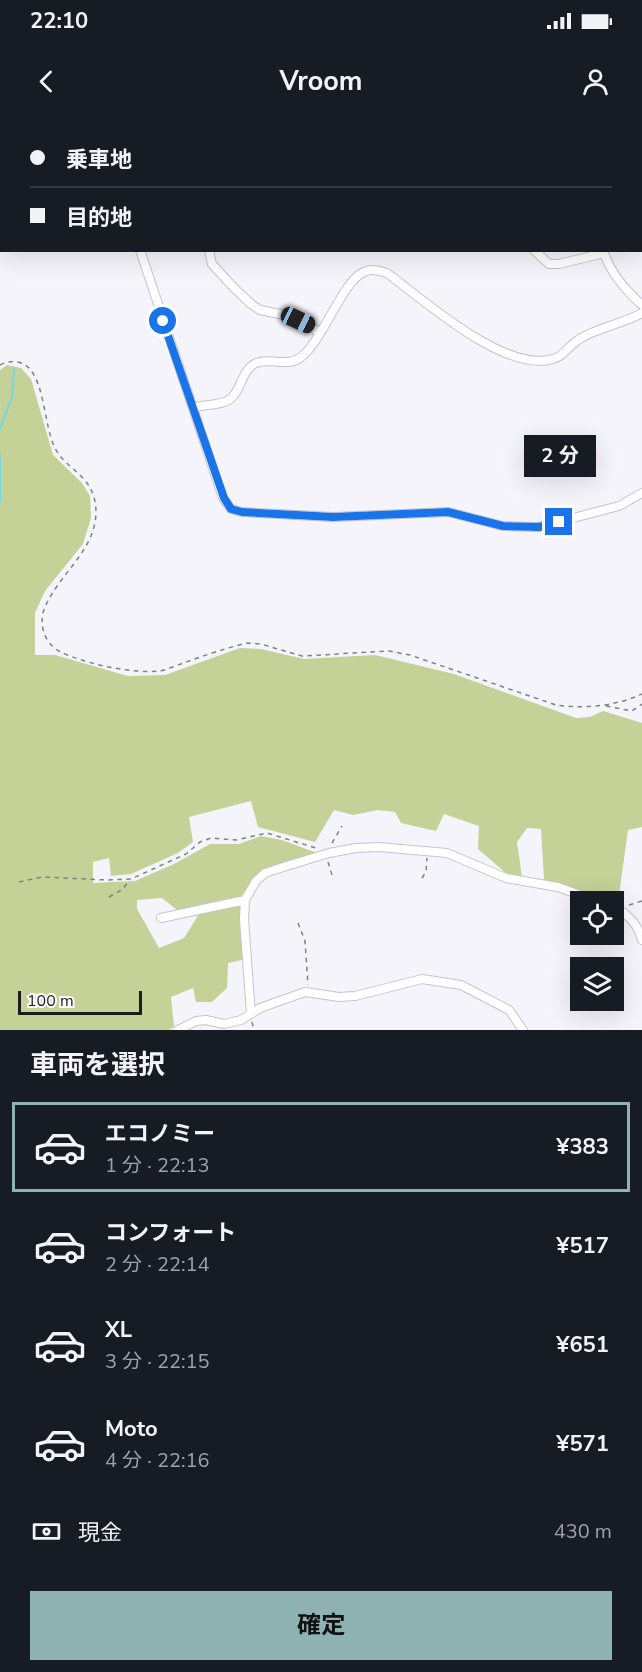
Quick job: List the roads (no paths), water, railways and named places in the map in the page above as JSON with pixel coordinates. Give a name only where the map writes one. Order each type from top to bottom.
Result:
[{"type":"street","points":[[141,252],[224,498],[231,509],[242,512],[333,517],[448,512],[503,526],[539,527],[619,506],[642,493]]},
{"type":"street","points":[[209,252],[212,264],[234,288],[260,310],[289,316],[319,333]]},
{"type":"street","points":[[536,252],[549,264],[559,264],[603,252],[610,270],[628,293],[642,305]]},
{"type":"street","points":[[193,408],[229,400],[235,394],[247,370],[257,363],[263,361],[286,363],[298,359],[308,351],[354,280],[366,270],[387,273],[488,347],[512,357],[552,360],[579,339],[642,313]]},
{"type":"street","points":[[251,1014],[244,918],[245,900],[256,881],[265,873],[325,854],[357,848],[379,847],[447,853],[506,878],[558,887],[570,892]]},
{"type":"street","points":[[161,918],[245,900]]},
{"type":"street","points":[[624,914],[632,920],[642,940]]},
{"type":"street","points":[[178,1030],[196,1021],[206,1020],[224,1024],[241,1020],[260,1008],[293,995],[309,992],[339,997],[355,996],[422,979],[461,984],[509,1010],[523,1030]]},
{"type":"waterway","points":[[0,429],[12,397],[14,369]]},
{"type":"waterway","points":[[0,455],[0,502]]}]
